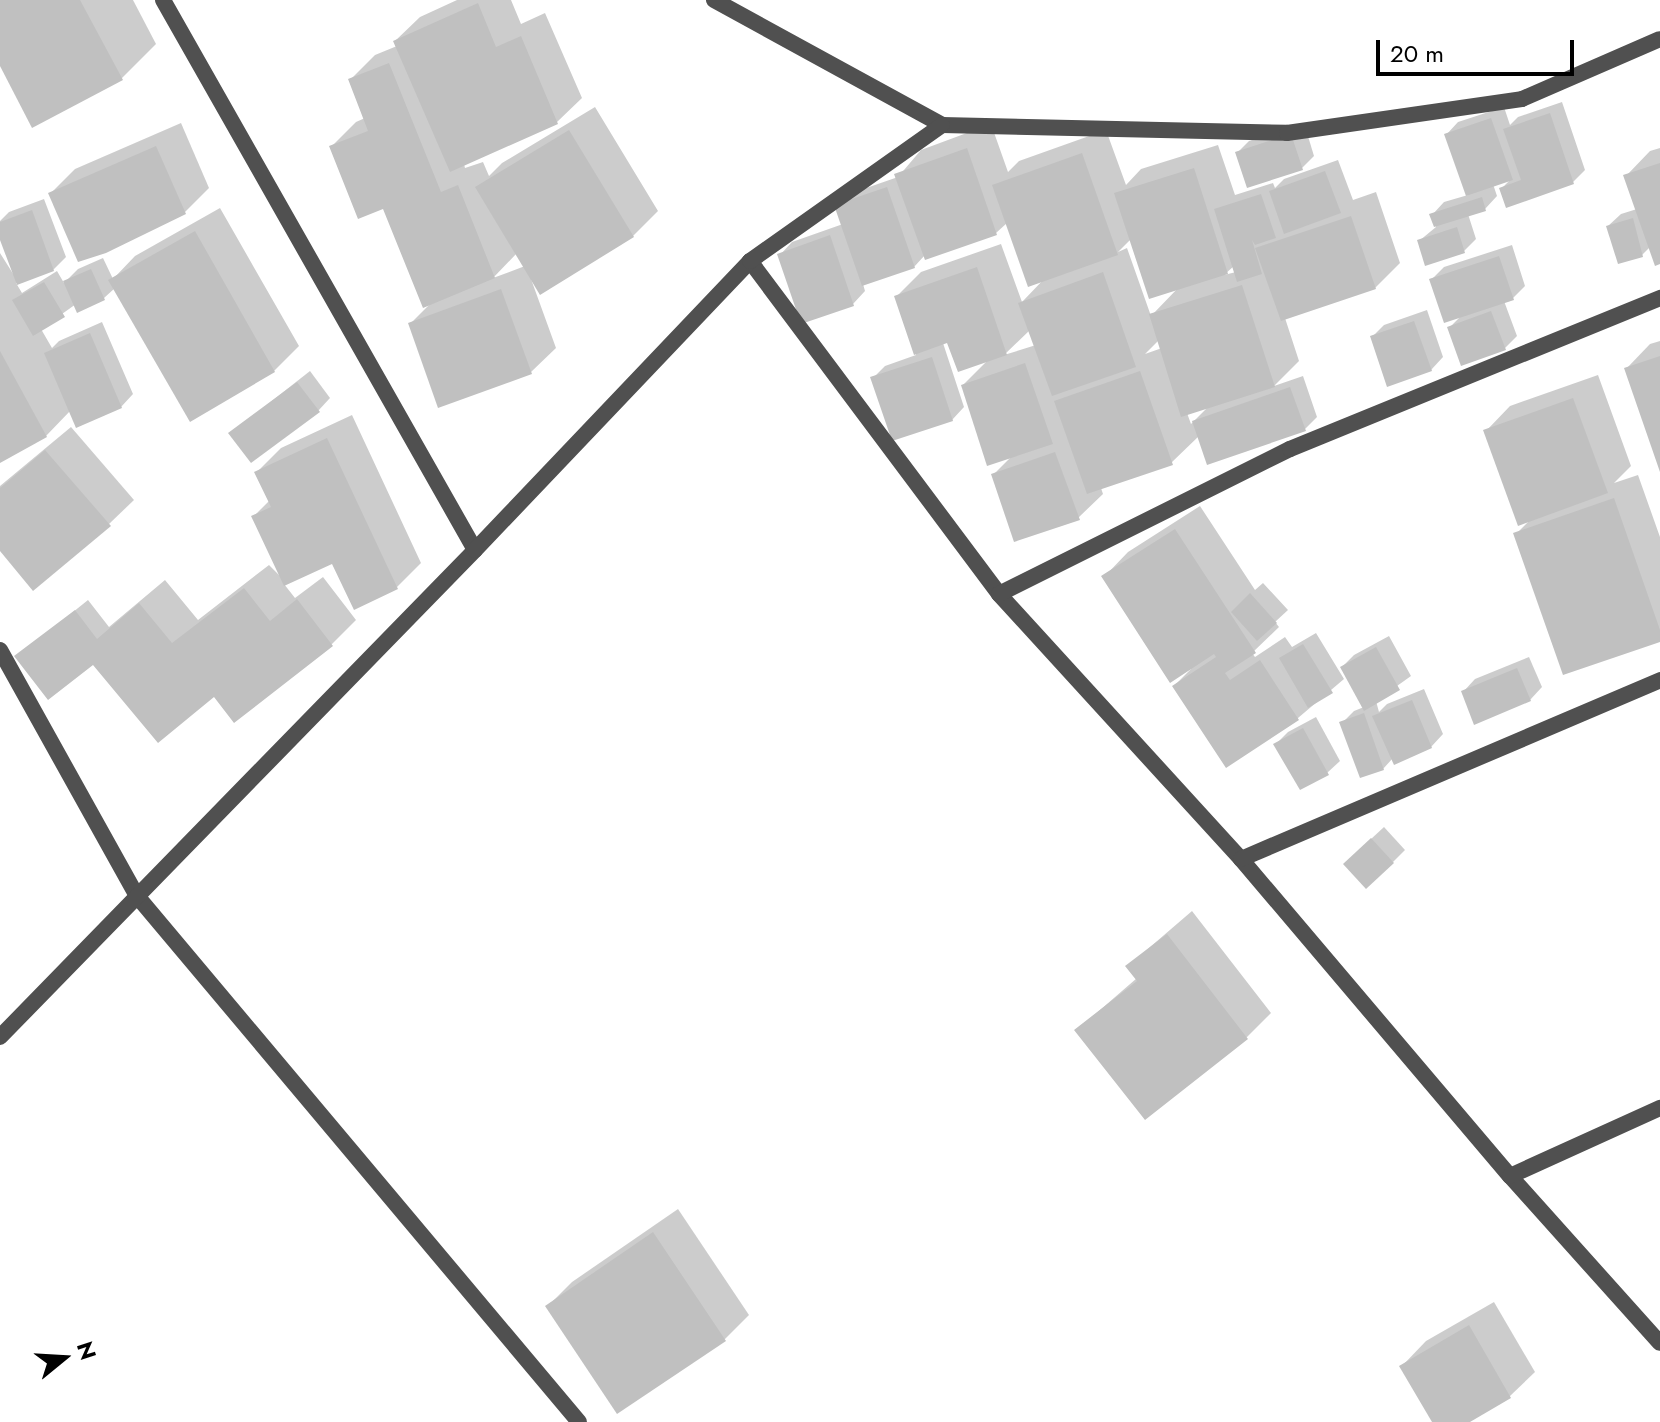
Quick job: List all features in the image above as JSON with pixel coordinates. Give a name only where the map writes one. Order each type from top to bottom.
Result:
[{"type":"street","points":[[163,0],[475,550]]},
{"type":"street","points":[[714,0],[942,125],[1287,133],[1522,99],[1660,39]]},
{"type":"street","points":[[0,1037],[475,550],[750,261],[942,125]]},
{"type":"street","points":[[750,261],[999,594],[1241,859],[1510,1176],[1660,1343]]},
{"type":"street","points":[[999,594],[1290,449],[1660,298]]},
{"type":"street","points":[[0,650],[137,896],[579,1422]]},
{"type":"street","points":[[1241,859],[1660,680]]},
{"type":"street","points":[[1510,1176],[1660,1108]]},
{"type":"building","points":[[0,0],[80,0],[123,80],[32,128],[0,66]]},
{"type":"building","points":[[478,3],[496,47],[521,36],[558,124],[450,172],[393,41]]},
{"type":"building","points":[[389,63],[441,192],[458,185],[495,278],[423,308],[383,209],[358,219],[329,146],[368,131],[348,79]]},
{"type":"building","points":[[1550,113],[1574,184],[1506,208],[1499,188],[1521,180],[1503,129]]},
{"type":"building","points":[[1491,118],[1513,180],[1466,196],[1444,134]]},
{"type":"building","points":[[569,130],[634,237],[540,295],[475,187]]},
{"type":"building","points":[[1291,134],[1303,170],[1247,188],[1235,152]]},
{"type":"building","points":[[156,146],[186,214],[106,253],[78,262],[48,193]]},
{"type":"building","points":[[967,148],[997,235],[925,260],[894,174]]},
{"type":"building","points":[[1082,153],[1118,255],[1028,287],[992,185]]},
{"type":"building","points":[[1660,163],[1660,264],[1655,266],[1623,175]]},
{"type":"building","points":[[1194,168],[1228,274],[1149,299],[1114,193]]},
{"type":"building","points":[[1325,171],[1341,213],[1284,234],[1269,191]]},
{"type":"building","points":[[887,187],[915,268],[862,286],[834,205]]},
{"type":"building","points":[[1261,194],[1276,238],[1255,245],[1252,240],[1262,274],[1237,282],[1214,209]]},
{"type":"building","points":[[1482,197],[1486,211],[1434,227],[1429,214]]},
{"type":"building","points":[[32,210],[54,271],[17,285],[0,240],[0,222]]},
{"type":"building","points":[[1351,216],[1376,289],[1281,321],[1255,248]]},
{"type":"building","points":[[1633,218],[1643,257],[1618,264],[1606,226]]},
{"type":"building","points":[[1457,227],[1465,253],[1425,266],[1417,240]]},
{"type":"building","points":[[195,231],[275,372],[190,422],[108,280]]},
{"type":"building","points":[[830,235],[854,306],[801,324],[777,254]]},
{"type":"building","points":[[1499,256],[1514,300],[1444,323],[1429,279]]},
{"type":"building","points":[[977,267],[1007,355],[958,372],[947,343],[914,355],[894,296]]},
{"type":"building","points":[[91,269],[105,300],[77,313],[63,281]]},
{"type":"building","points":[[1103,272],[1136,367],[1052,396],[1018,303]]},
{"type":"building","points":[[44,282],[65,317],[33,336],[12,300]]},
{"type":"building","points":[[1242,285],[1275,387],[1181,417],[1149,314]]},
{"type":"building","points":[[501,289],[532,374],[438,408],[408,323]]},
{"type":"building","points":[[1491,311],[1506,350],[1461,366],[1447,327]]},
{"type":"building","points":[[1414,321],[1432,371],[1387,387],[1370,336]]},
{"type":"building","points":[[90,333],[122,408],[76,428],[44,353]]},
{"type":"building","points":[[0,351],[47,437],[0,463]]},
{"type":"building","points":[[1660,356],[1660,472],[1624,368]]},
{"type":"building","points":[[932,357],[953,421],[892,441],[870,377]]},
{"type":"building","points":[[1025,363],[1053,444],[987,466],[961,385]]},
{"type":"building","points":[[1140,371],[1173,465],[1087,494],[1054,401]]},
{"type":"building","points":[[297,382],[320,412],[251,463],[228,433]]},
{"type":"building","points":[[1290,387],[1306,431],[1207,465],[1192,421]]},
{"type":"building","points":[[1573,398],[1608,493],[1518,526],[1483,430]]},
{"type":"building","points":[[327,438],[398,589],[354,610],[332,564],[284,586],[251,516],[271,507],[254,472]]},
{"type":"building","points":[[45,450],[111,526],[33,591],[0,551],[0,488]]},
{"type":"building","points":[[1055,452],[1080,520],[1014,542],[991,474]]},
{"type":"building","points":[[1614,498],[1660,630],[1660,642],[1563,675],[1513,533]]},
{"type":"building","points":[[1175,529],[1256,653],[1225,673],[1230,680],[1260,660],[1299,720],[1226,768],[1172,686],[1216,657],[1214,654],[1170,683],[1101,576]]},
{"type":"building","points":[[244,588],[270,621],[297,599],[333,646],[234,723],[214,697],[158,743],[93,665],[48,700],[14,656],[75,610],[97,639],[139,603],[172,643]]},
{"type":"building","points":[[1250,593],[1277,623],[1257,641],[1231,612]]},
{"type":"building","points":[[1303,644],[1333,693],[1308,708],[1279,658]]},
{"type":"building","points":[[1376,647],[1400,690],[1364,711],[1340,667]]},
{"type":"building","points":[[1517,668],[1531,701],[1474,725],[1461,691]]},
{"type":"building","points":[[1412,700],[1432,748],[1394,765],[1372,716]]},
{"type":"building","points":[[1364,713],[1384,770],[1360,778],[1339,722]]},
{"type":"building","points":[[1303,728],[1329,775],[1300,790],[1273,744]]},
{"type":"building","points":[[1371,838],[1394,863],[1366,889],[1343,864]]},
{"type":"building","points":[[1167,934],[1248,1039],[1145,1120],[1074,1030],[1137,981],[1125,966]]},
{"type":"building","points":[[653,1232],[726,1341],[617,1414],[545,1306]]},
{"type":"building","points":[[1469,1325],[1511,1398],[1470,1422],[1432,1422],[1399,1366]]}]
